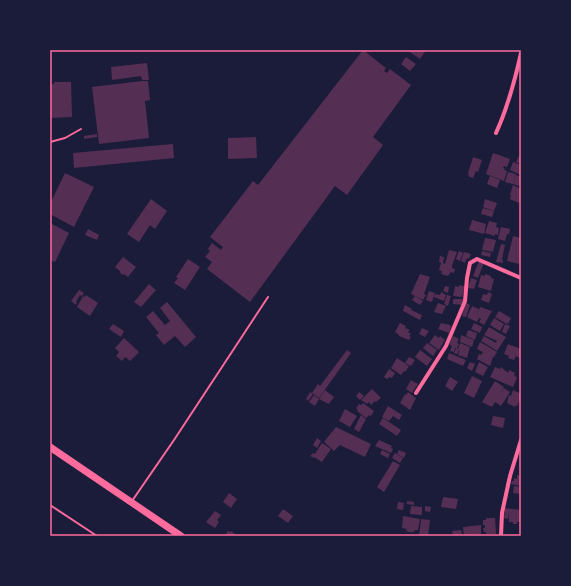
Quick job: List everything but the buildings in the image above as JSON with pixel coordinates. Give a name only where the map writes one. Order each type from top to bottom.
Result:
[{"type":"highway","points":[[50,447],[181,536]]},
{"type":"street","points":[[496,133],[510,98],[521,52]]},
{"type":"street","points":[[416,393],[446,346],[452,333],[465,301],[470,263],[477,259],[521,278]]},
{"type":"street","points":[[501,536],[502,513],[510,476],[521,440]]},
{"type":"lane","points":[[50,142],[65,138],[81,129]]},
{"type":"lane","points":[[131,502],[174,440],[268,297]]},
{"type":"lane","points":[[50,505],[97,536]]}]
